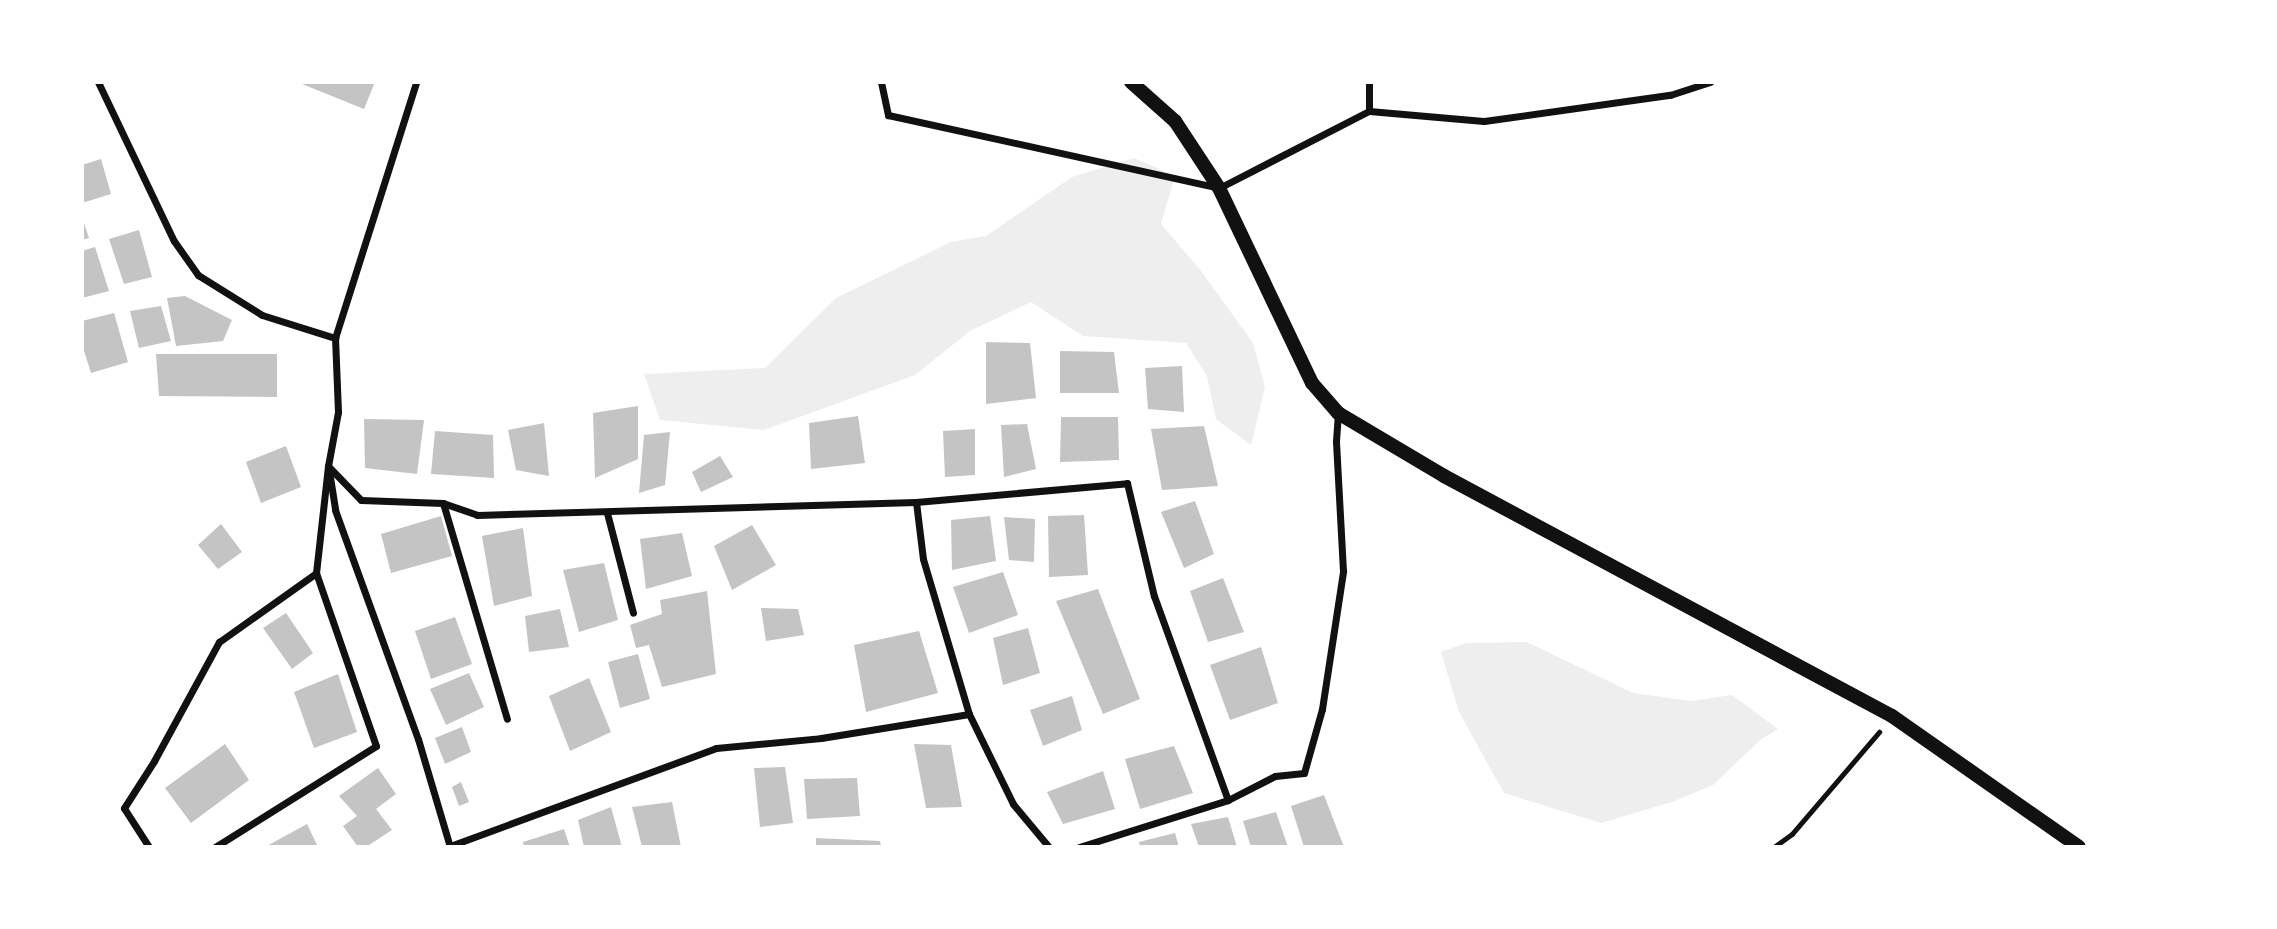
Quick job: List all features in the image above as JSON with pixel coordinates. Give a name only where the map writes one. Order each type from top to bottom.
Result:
[{"type":"main road","points":[[1131,82],[1175,121],[1219,188],[1312,383],[1338,413],[1444,476],[1892,716],[2079,847]]},
{"type":"street","points":[[98,82],[174,241],[198,275],[262,315],[335,338]]},
{"type":"street","points":[[215,847],[376,746],[316,573],[328,466],[338,412],[335,338],[416,82]]},
{"type":"street","points":[[881,82],[888,115],[1219,188],[1369,111],[1484,121],[1670,95],[1710,82]]},
{"type":"street","points":[[1369,82],[1369,111]]},
{"type":"street","points":[[1079,847],[1228,800],[1275,776],[1304,773],[1322,709],[1343,571],[1336,441],[1338,413]]},
{"type":"street","points":[[328,466],[361,500],[443,503],[477,515],[916,502],[1127,483],[1154,596],[1228,800]]},
{"type":"street","points":[[328,466],[335,510],[418,739],[450,846],[716,748],[821,738],[969,715]]},
{"type":"street","points":[[916,502],[923,559],[969,715],[1013,804],[1049,847]]},
{"type":"street","points":[[443,503],[507,719]]},
{"type":"street","points":[[607,513],[633,613]]},
{"type":"street","points":[[149,847],[124,808],[154,761],[219,642],[316,573]]},
{"type":"path","points":[[1774,847],[1792,834],[1892,716]]},
{"type":"shaded area","points":[[1134,158],[1175,176],[1161,224],[1201,271],[1253,343],[1265,387],[1251,445],[1216,419],[1207,376],[1186,343],[1083,336],[1031,302],[970,331],[915,375],[764,430],[660,420],[644,374],[765,368],[836,298],[951,242],[986,236],[1072,177]]},
{"type":"shaded area","points":[[1527,642],[1633,693],[1691,701],[1732,695],[1778,729],[1760,740],[1713,785],[1672,802],[1601,823],[1504,793],[1459,712],[1441,652],[1466,643]]},
{"type":"building","points":[[297,82],[375,82],[364,109]]},
{"type":"building","points":[[101,159],[111,194],[82,203],[82,165]]},
{"type":"building","points":[[82,217],[89,238],[82,240]]},
{"type":"building","points":[[139,230],[152,277],[124,284],[109,239]]},
{"type":"building","points":[[95,247],[109,291],[82,298],[82,251]]},
{"type":"building","points":[[185,296],[232,320],[223,341],[176,346],[167,298]]},
{"type":"building","points":[[161,306],[171,341],[139,348],[130,311]]},
{"type":"building","points":[[114,313],[128,362],[91,373],[82,344],[82,321]]},
{"type":"building","points":[[986,342],[1030,343],[1036,398],[986,404]]},
{"type":"building","points":[[1060,351],[1114,352],[1119,393],[1060,393]]},
{"type":"building","points":[[156,354],[277,354],[277,397],[159,396]]},
{"type":"building","points":[[1182,366],[1184,412],[1148,409],[1145,368]]},
{"type":"building","points":[[638,406],[638,459],[595,478],[593,413]]},
{"type":"building","points":[[858,416],[865,463],[811,469],[809,423]]},
{"type":"building","points":[[1061,417],[1118,417],[1119,460],[1060,462]]},
{"type":"building","points":[[364,419],[424,420],[417,474],[365,468]]},
{"type":"building","points":[[544,423],[549,476],[516,470],[508,430]]},
{"type":"building","points":[[1027,424],[1036,469],[1004,477],[1001,425]]},
{"type":"building","points":[[1204,426],[1218,486],[1162,490],[1151,429]]},
{"type":"building","points":[[975,429],[975,475],[945,477],[943,431]]},
{"type":"building","points":[[435,431],[493,435],[494,478],[431,474]]},
{"type":"building","points":[[670,432],[665,485],[639,493],[644,435]]},
{"type":"building","points":[[286,446],[301,487],[261,503],[246,462]]},
{"type":"building","points":[[720,456],[733,477],[701,492],[692,472]]},
{"type":"building","points":[[1195,501],[1214,554],[1184,568],[1161,512]]},
{"type":"building","points":[[1084,515],[1088,575],[1049,577],[1048,516]]},
{"type":"building","points":[[441,516],[452,556],[391,573],[381,534]]},
{"type":"building","points":[[990,516],[996,561],[952,570],[951,520]]},
{"type":"building","points":[[1004,517],[1035,519],[1034,562],[1009,560]]},
{"type":"building","points":[[221,524],[242,552],[218,569],[198,545]]},
{"type":"building","points":[[752,525],[776,565],[732,590],[714,546]]},
{"type":"building","points":[[523,528],[532,596],[494,606],[482,536]]},
{"type":"building","points":[[682,533],[692,576],[646,589],[640,539]]},
{"type":"building","points":[[604,563],[618,620],[579,632],[563,570]]},
{"type":"building","points":[[1003,572],[1018,615],[969,633],[953,587]]},
{"type":"building","points":[[1223,578],[1244,632],[1208,642],[1190,591]]},
{"type":"building","points":[[1098,589],[1140,699],[1103,714],[1056,601]]},
{"type":"building","points":[[707,591],[716,674],[662,687],[649,645],[636,648],[630,625],[662,614],[660,600]]},
{"type":"building","points":[[761,608],[798,609],[804,635],[766,641]]},
{"type":"building","points":[[560,609],[569,647],[529,652],[525,616]]},
{"type":"building","points":[[286,613],[313,653],[292,669],[263,628]]},
{"type":"building","points":[[455,617],[472,664],[431,679],[415,631]]},
{"type":"building","points":[[1028,628],[1040,673],[1003,685],[993,638]]},
{"type":"building","points":[[919,631],[938,693],[866,712],[854,645]]},
{"type":"building","points":[[1261,647],[1278,703],[1230,720],[1210,665]]},
{"type":"building","points":[[638,654],[650,699],[620,708],[608,662]]},
{"type":"building","points":[[469,673],[484,707],[446,725],[430,689]]},
{"type":"building","points":[[338,674],[357,732],[314,748],[294,692]]},
{"type":"building","points":[[589,678],[611,732],[570,751],[549,696]]},
{"type":"building","points":[[1072,696],[1082,730],[1043,746],[1030,710]]},
{"type":"building","points":[[462,727],[471,752],[445,764],[435,738]]},
{"type":"building","points":[[225,744],[249,780],[191,823],[165,788]]},
{"type":"building","points":[[914,744],[951,745],[962,807],[926,808]]},
{"type":"building","points":[[1174,746],[1193,793],[1140,809],[1125,759]]},
{"type":"building","points":[[785,767],[793,823],[760,827],[754,768]]},
{"type":"building","points":[[378,768],[396,794],[376,809],[392,830],[366,847],[358,847],[343,826],[357,816],[339,796]]},
{"type":"building","points":[[1103,771],[1115,809],[1063,824],[1047,792]]},
{"type":"building","points":[[857,778],[860,816],[807,819],[804,779]]},
{"type":"building","points":[[461,782],[469,802],[459,806],[452,787]]},
{"type":"building","points":[[1324,795],[1344,847],[1304,847],[1291,806]]},
{"type":"building","points":[[672,802],[681,847],[642,847],[632,807]]},
{"type":"building","points":[[611,807],[622,847],[584,847],[578,820]]},
{"type":"building","points":[[1276,812],[1288,847],[1251,847],[1243,821]]},
{"type":"building","points":[[1228,817],[1237,847],[1199,847],[1191,824]]},
{"type":"building","points":[[307,824],[318,847],[265,847]]},
{"type":"building","points":[[564,829],[570,847],[524,847],[523,842]]},
{"type":"building","points":[[1175,833],[1179,847],[1140,847],[1139,842]]},
{"type":"building","points":[[816,838],[880,841],[881,847],[816,847]]}]
